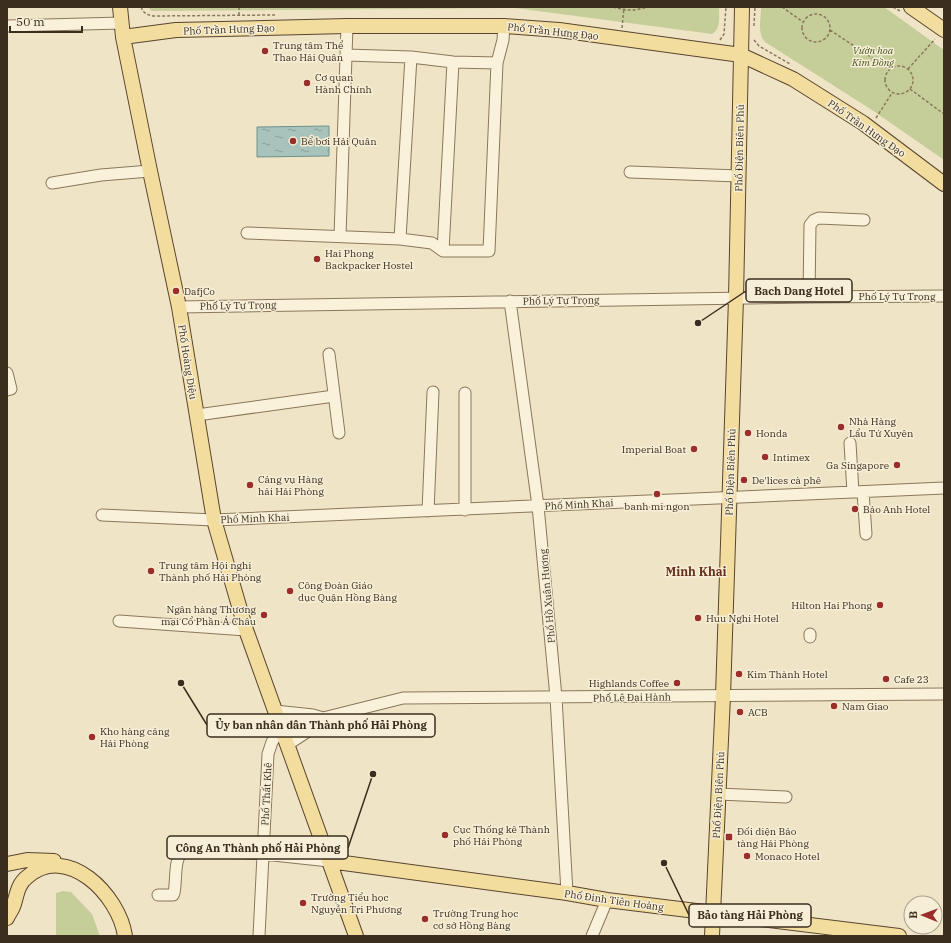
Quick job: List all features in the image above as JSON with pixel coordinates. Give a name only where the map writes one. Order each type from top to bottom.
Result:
[{"type":"main road","name":"Phố Hoàng Diệu","points":[[120,7],[150,171],[179,306],[214,520],[246,630],[356,936]]},
{"type":"main road","name":"Phố Điện Biên Phủ","points":[[712,936],[723,696],[736,298],[742,7]]},
{"type":"main road","points":[[911,7],[926,11],[941,33]]},
{"type":"main road","name":"Phố Trần Hưng Đạo","points":[[123,30],[347,26],[504,26],[559,30],[741,55],[793,79],[863,123],[944,184]]},
{"type":"main road","points":[[7,864],[27,860],[44,860],[71,865],[83,871],[93,878],[115,902],[122,917],[126,936]]},
{"type":"main road","name":"Phố Đinh Tiên Hoàng","points":[[329,861],[567,893],[607,900],[713,913],[838,932],[899,936]]},
{"type":"main road","points":[[7,918],[14,906],[18,890],[25,878],[36,870],[46,866],[58,865],[82,873],[102,890],[120,918],[126,936]]},
{"type":"street","points":[[7,26],[123,30]]},
{"type":"street","points":[[340,236],[347,26]]},
{"type":"street","points":[[247,233],[400,239],[432,243],[443,251],[489,252],[497,63],[503,40],[504,26]]},
{"type":"street","points":[[346,55],[411,57],[453,62],[497,63]]},
{"type":"street","points":[[400,239],[411,57]]},
{"type":"street","points":[[443,251],[453,62]]},
{"type":"street","points":[[52,183],[150,171]]},
{"type":"street","points":[[630,172],[739,176]]},
{"type":"street","points":[[809,297],[810,225],[814,220],[819,218],[864,220]]},
{"type":"street","name":"Phố Lý Tự Trọng","points":[[179,306],[944,296]]},
{"type":"street","name":"Phố Hồ Xuân Hương","points":[[510,301],[538,506],[556,697],[567,893]]},
{"type":"street","points":[[329,354],[339,433]]},
{"type":"street","points":[[7,373],[11,389],[7,390]]},
{"type":"street","points":[[428,511],[433,392]]},
{"type":"street","points":[[465,393],[465,510]]},
{"type":"street","points":[[197,416],[334,396]]},
{"type":"street","points":[[850,442],[866,534]]},
{"type":"street","name":"Phố Minh Khai","points":[[102,515],[214,520],[944,488]]},
{"type":"street","points":[[118,621],[246,630]]},
{"type":"street","name":"Phố Lê Đại Hành","points":[[275,712],[312,715],[323,718],[403,698],[944,694]]},
{"type":"street","name":"Phố Lê Đại Hành","points":[[287,745],[316,726],[323,718]]},
{"type":"street","name":"Phố Thất Khê","points":[[259,936],[268,754],[272,742],[281,728]]},
{"type":"street","points":[[718,794],[786,797]]},
{"type":"street","points":[[158,895],[172,895],[174,893],[177,862],[179,854],[184,850],[264,854],[329,861]]},
{"type":"street","points":[[592,936],[607,900]]},
{"type":"path","points":[[239,7],[239,15]]},
{"type":"path","points":[[613,7],[624,11],[636,11],[647,7]]},
{"type":"path","points":[[622,30],[624,7]]},
{"type":"path","points":[[782,7],[803,22]]},
{"type":"path","points":[[821,14],[828,21],[830,30],[827,37],[824,40],[814,42],[809,41],[803,33],[803,22],[810,15],[821,14]]},
{"type":"path","points":[[830,30],[889,70]]},
{"type":"path","points":[[908,69],[941,33]]},
{"type":"path","points":[[899,66],[908,69],[913,77],[913,82],[910,89],[902,94],[892,93],[886,85],[885,78],[889,70],[893,67],[899,66]]},
{"type":"path","points":[[910,89],[944,114]]},
{"type":"path","points":[[875,118],[892,93]]},
{"type":"green space","points":[[147,7],[719,7],[719,18],[717,29],[712,34],[515,8],[152,11]]},
{"type":"green space","name":"Vườn hoa Kim Đồng","points":[[761,7],[884,7],[944,50],[944,160],[872,110],[765,42],[760,30]]},
{"type":"green space","points":[[63,891],[71,892],[92,914],[100,936],[56,936],[56,893]]},
{"type":"water","name":"Bể bơi Hải Quân","points":[[329,126],[329,156],[257,157],[257,127]]},
{"type":"place","name":"Trung tâm Thể Thao Hải Quân","points":[[265,51]]},
{"type":"place","name":"Cơ quan Hành Chính","points":[[307,83]]},
{"type":"place","name":"Bể bơi Hải Quân","points":[[293,141]]},
{"type":"place","name":"Hai Phong Backpacker Hostel","points":[[317,259]]},
{"type":"place","name":"DafjCo","points":[[176,291]]},
{"type":"place","name":"Bach Dang Hotel","points":[[698,323]]},
{"type":"place","name":"Nhà Hàng Lẩu Tứ Xuyên","points":[[841,427]]},
{"type":"place","name":"Honda","points":[[748,433]]},
{"type":"place","name":"Imperial Boat","points":[[694,449]]},
{"type":"place","name":"Intimex","points":[[765,457]]},
{"type":"place","name":"Ga Singapore","points":[[897,465]]},
{"type":"place","name":"De'lices cà phê","points":[[744,480]]},
{"type":"place","name":"Cảng vụ Hàng hải Hải Phòng","points":[[250,485]]},
{"type":"place","name":"banh mi ngon","points":[[657,494]]},
{"type":"place","name":"Bảo Anh Hotel","points":[[855,509]]},
{"type":"place","name":"Trung tâm Hội nghị Thành phố Hải Phòng","points":[[151,571]]},
{"type":"place","name":"Công Đoàn Giáo dục Quận Hồng Bàng","points":[[290,591]]},
{"type":"place","name":"Hilton Hai Phong","points":[[880,605]]},
{"type":"place","name":"Ngân hàng Thương mại Cổ Phần Á Châu","points":[[264,615]]},
{"type":"place","name":"Huu Nghi Hotel","points":[[698,618]]},
{"type":"place","name":"Kim Thành Hotel","points":[[739,674]]},
{"type":"place","name":"Cafe 23","points":[[886,679]]},
{"type":"place","name":"Ủy ban nhân dân Thành phố Hải Phòng","points":[[181,683]]},
{"type":"place","name":"Highlands Coffee","points":[[677,683]]},
{"type":"place","name":"Nam Giao","points":[[834,706]]},
{"type":"place","name":"ACB","points":[[740,712]]},
{"type":"place","name":"Kho hàng cảng Hải Phòng","points":[[92,737]]},
{"type":"place","name":"Công An Thành phố Hải Phòng","points":[[373,774]]},
{"type":"place","name":"Cục Thống kê Thành phố Hải Phòng","points":[[445,835]]},
{"type":"place","name":"Đối diện Bảo tàng Hải Phòng","points":[[729,837]]},
{"type":"place","name":"Monaco Hotel","points":[[747,856]]},
{"type":"place","name":"Bảo tàng Hải Phòng","points":[[664,863]]},
{"type":"place","name":"Trường Tiểu học Nguyễn Tri Phương","points":[[303,903]]},
{"type":"place","name":"Trường Trung học cơ sở Hồng Bàng","points":[[425,919]]},
{"type":"district","name":"Minh Khai","points":[[696,572]]}]
